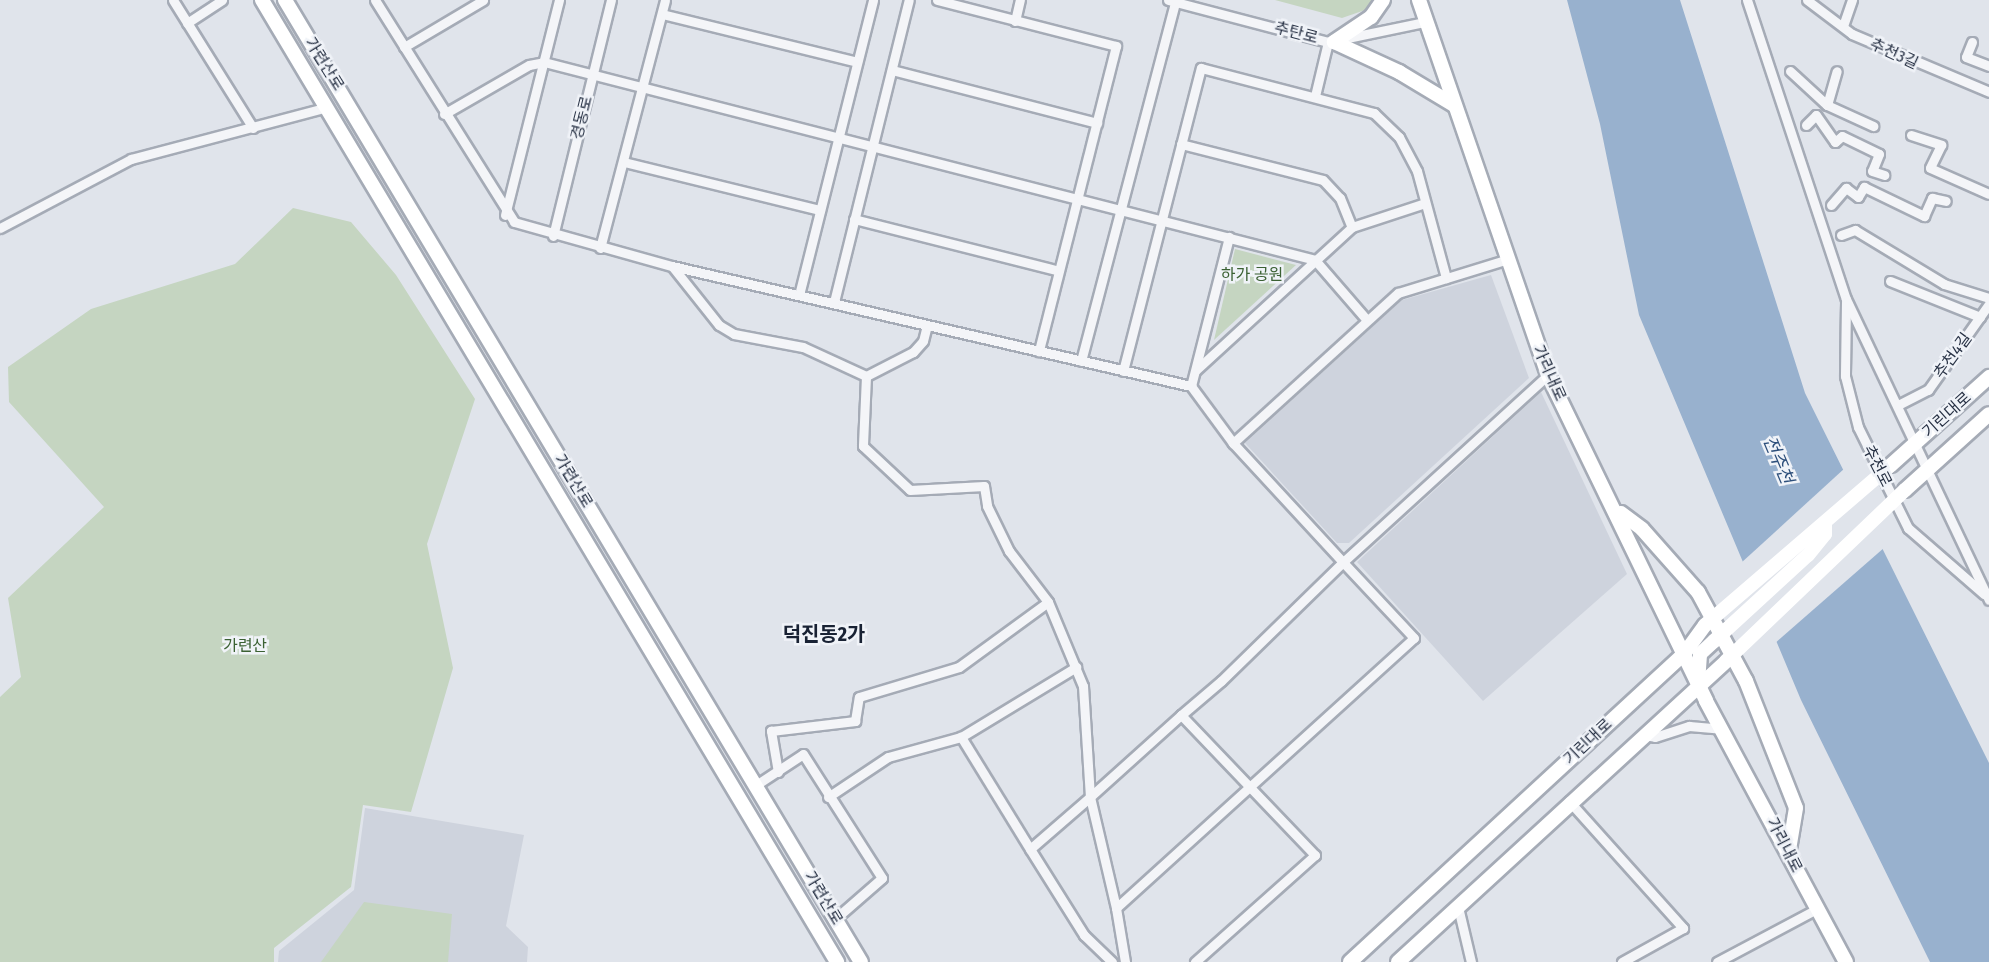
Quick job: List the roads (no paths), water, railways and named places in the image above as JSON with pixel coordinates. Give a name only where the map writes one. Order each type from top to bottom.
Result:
[{"type":"street","points":[[173,0],[252,128]]},
{"type":"street","points":[[187,23],[222,0]]},
{"type":"street","name":"가련산로","points":[[262,0],[324,108],[837,962]]},
{"type":"street","name":"가련산로","points":[[285,0],[861,962]]},
{"type":"street","points":[[375,0],[505,215],[553,236],[672,266],[1191,386],[1233,443],[1414,638],[1247,786],[1116,908]]},
{"type":"street","points":[[404,47],[483,0]]},
{"type":"street","points":[[505,215],[559,0]]},
{"type":"street","name":"경동로","points":[[553,236],[611,0]]},
{"type":"street","points":[[600,248],[665,0]]},
{"type":"street","points":[[799,295],[873,0]]},
{"type":"street","points":[[834,302],[909,0]]},
{"type":"street","points":[[937,0],[1116,46],[1039,351]]},
{"type":"street","points":[[1015,21],[1020,0]]},
{"type":"street","points":[[1315,96],[1331,42],[1371,17],[1383,0]]},
{"type":"street","name":"가리내로","points":[[1419,0],[1505,260],[1548,375],[1618,511],[1698,685],[1789,850],[1815,910],[1846,962]]},
{"type":"street","name":"추천로","points":[[1747,0],[1846,299],[1988,598]]},
{"type":"street","name":"추천3길","points":[[1807,0],[1843,26],[1919,66],[1989,92]]},
{"type":"street","points":[[1843,26],[1852,0]]},
{"type":"street","points":[[1081,361],[1172,1]]},
{"type":"street","name":"추탄로","points":[[1172,1],[1331,42],[1425,22]]},
{"type":"street","points":[[662,14],[857,62]]},
{"type":"street","points":[[1331,42],[1399,72],[1454,105]]},
{"type":"street","points":[[1972,42],[1966,57],[1989,66]]},
{"type":"street","points":[[444,114],[529,65],[544,62],[1315,260],[1366,320]]},
{"type":"street","points":[[1123,371],[1201,68],[1374,113],[1399,137],[1417,171],[1446,278]]},
{"type":"street","points":[[892,70],[1097,123]]},
{"type":"street","points":[[1790,71],[1827,105],[1873,126]]},
{"type":"street","points":[[1827,105],[1838,71]]},
{"type":"street","points":[[0,228],[131,159],[324,108]]},
{"type":"street","points":[[1806,125],[1816,116],[1835,142],[1842,136],[1878,154],[1872,171],[1884,176]]},
{"type":"street","points":[[1911,135],[1941,145],[1930,168],[1989,194]]},
{"type":"street","points":[[1181,144],[1323,180],[1340,198],[1352,226]]},
{"type":"street","points":[[624,162],[820,210]]},
{"type":"street","points":[[1831,205],[1846,188],[1858,197],[1864,187],[1924,216],[1932,198],[1946,201]]},
{"type":"street","points":[[1196,370],[1352,226],[1425,203]]},
{"type":"street","points":[[854,219],[1059,271]]},
{"type":"street","points":[[1842,235],[1855,230],[1944,284],[1989,298]]},
{"type":"street","points":[[1191,386],[1229,237]]},
{"type":"street","points":[[1233,443],[1398,293],[1505,260]]},
{"type":"street","points":[[672,266],[719,325],[734,334],[803,347],[866,376]]},
{"type":"street","points":[[1890,281],[1980,317]]},
{"type":"street","name":"추천로","points":[[1846,299],[1845,376],[1858,428],[1908,528],[1988,598]]},
{"type":"street","name":"추천4길","points":[[1898,405],[1911,401],[1933,384],[1989,304]]},
{"type":"street","points":[[866,376],[913,352],[923,341],[927,325]]},
{"type":"street","points":[[1030,849],[1181,716],[1343,562],[1548,375]]},
{"type":"street","points":[[866,376],[863,446],[910,490],[984,486],[987,506],[1009,551],[1047,602],[1076,667],[1083,686],[1090,797],[1116,908],[1125,962]]},
{"type":"street","name":"기린대로","points":[[1698,685],[1700,654],[1808,555],[1825,534],[1825,524],[1989,377]]},
{"type":"street","name":"기린대로","points":[[1398,962],[1569,801],[1726,662],[1989,414]]},
{"type":"street","points":[[1618,511],[1642,529],[1698,592],[1746,681],[1796,808],[1789,850]]},
{"type":"street","name":"기린대로","points":[[1350,962],[1684,654],[1705,625],[1819,523],[1825,524]]},
{"type":"street","points":[[778,772],[771,731],[855,721],[859,697],[960,667],[1047,602]]},
{"type":"street","points":[[828,797],[888,757],[961,737],[1076,667]]},
{"type":"street","points":[[1181,716],[1315,855],[1195,962]]},
{"type":"street","points":[[1642,735],[1655,737],[1689,726],[1721,729]]},
{"type":"street","points":[[961,737],[1084,935],[1112,962]]},
{"type":"street","points":[[756,785],[803,754],[828,797],[882,878],[835,919]]},
{"type":"street","points":[[1569,801],[1683,928],[1622,962]]},
{"type":"street","points":[[1458,907],[1471,962]]},
{"type":"street","points":[[1717,962],[1815,910]]},
{"type":"water","name":"전주천","points":[[1567,0],[1680,0],[1805,393],[1989,763],[1989,962],[1930,962],[1801,700],[1639,315],[1600,124]]},
{"type":"district","name":"덕진동2가","points":[[824,634]]},
{"type":"park label","name":"하가 공원","points":[[1252,275]]},
{"type":"park label","name":"가련산","points":[[245,646]]}]
